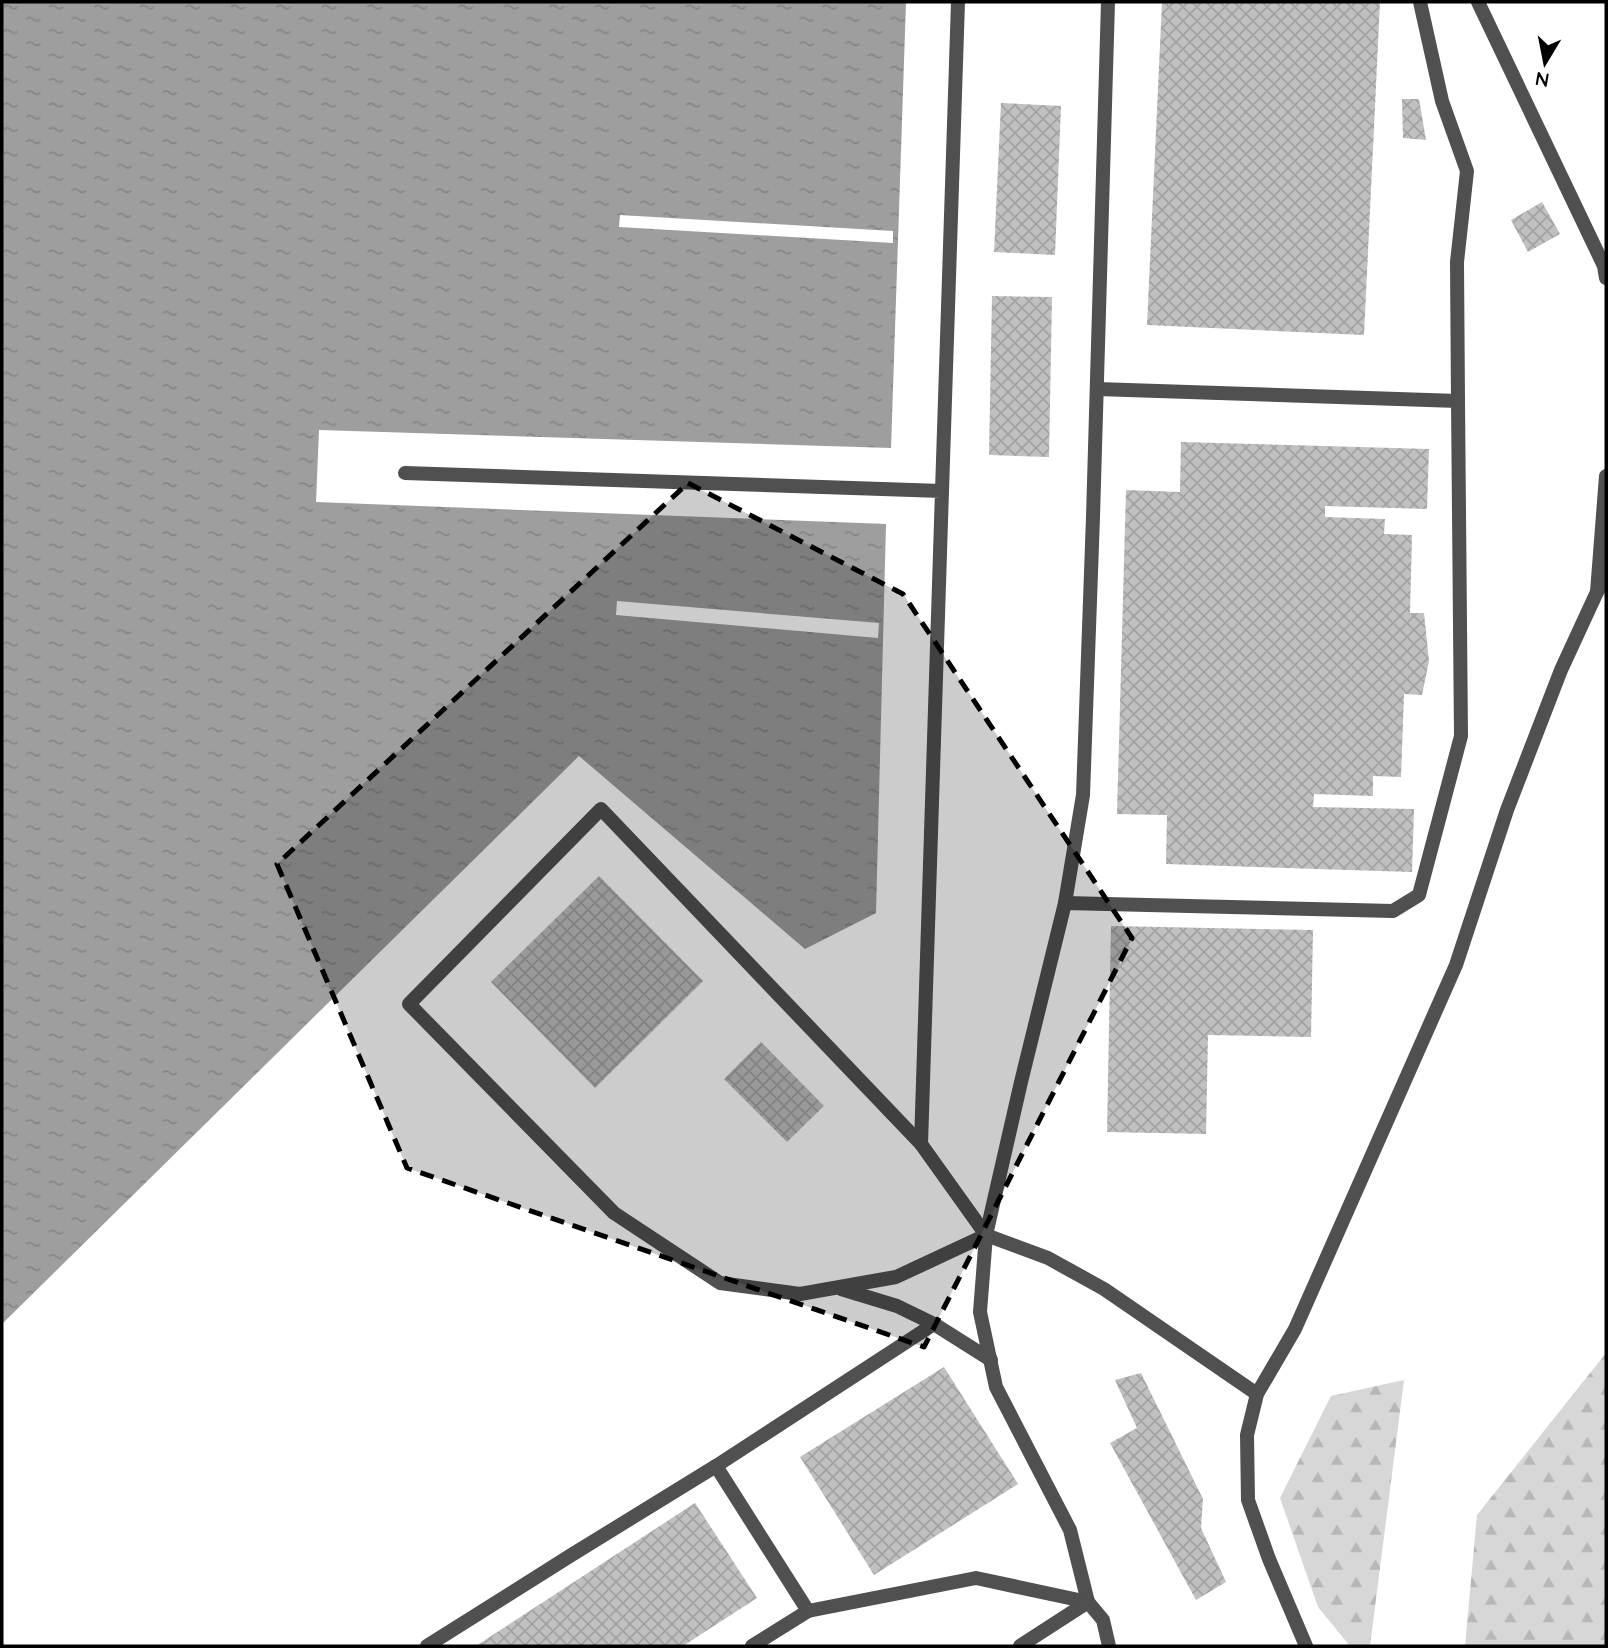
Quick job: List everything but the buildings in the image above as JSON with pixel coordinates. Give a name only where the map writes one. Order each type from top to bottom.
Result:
[{"type":"street","points":[[921,1144],[958,2]]},
{"type":"street","points":[[1108,2],[1083,795],[1065,903],[986,1235],[980,1312],[996,1387],[1070,1530],[1088,1602],[1103,1620],[1109,1646]]},
{"type":"street","points":[[1065,903],[1394,911],[1419,895],[1461,737],[1457,262],[1467,172],[1442,101],[1420,2]]},
{"type":"street","points":[[1478,2],[1604,266],[1606,278]]},
{"type":"street","points":[[1097,389],[1458,401]]},
{"type":"street","points":[[405,473],[942,491]]},
{"type":"street","points":[[1597,592],[1606,476]]},
{"type":"street","points":[[1306,1646],[1269,1559],[1248,1500],[1247,1435],[1257,1394],[1295,1329],[1456,965],[1507,810],[1561,670],[1606,578]]},
{"type":"street","points":[[986,1235],[896,1277],[800,1294],[720,1283],[614,1213],[409,1004],[601,809],[921,1144],[986,1235],[1048,1258],[1104,1289],[1257,1394]]},
{"type":"street","points":[[836,1287],[897,1306],[934,1324],[990,1360]]},
{"type":"street","points":[[426,1646],[716,1466],[934,1324]]},
{"type":"street","points":[[716,1466],[808,1611]]},
{"type":"street","points":[[752,1646],[808,1611],[976,1578],[1088,1602]]},
{"type":"street","points":[[1020,1646],[1088,1602]]},
{"type":"highlighted area","points":[[688,483],[903,594],[1132,938],[924,1347],[407,1168],[277,864]]},
{"type":"green space","points":[[1606,1353],[1606,1646],[1465,1646],[1477,1515]]},
{"type":"green space","points":[[1404,1380],[1370,1646],[1350,1646],[1318,1607],[1280,1498],[1331,1396]]},
{"type":"water","points":[[2,2],[906,2],[891,448],[319,430],[316,502],[886,524],[876,913],[805,949],[579,756],[2,1324]]},
{"type":"pier","points":[[620,215],[893,231],[893,243],[619,227]]},
{"type":"pier","points":[[617,601],[879,623],[878,638],[616,615]]}]
